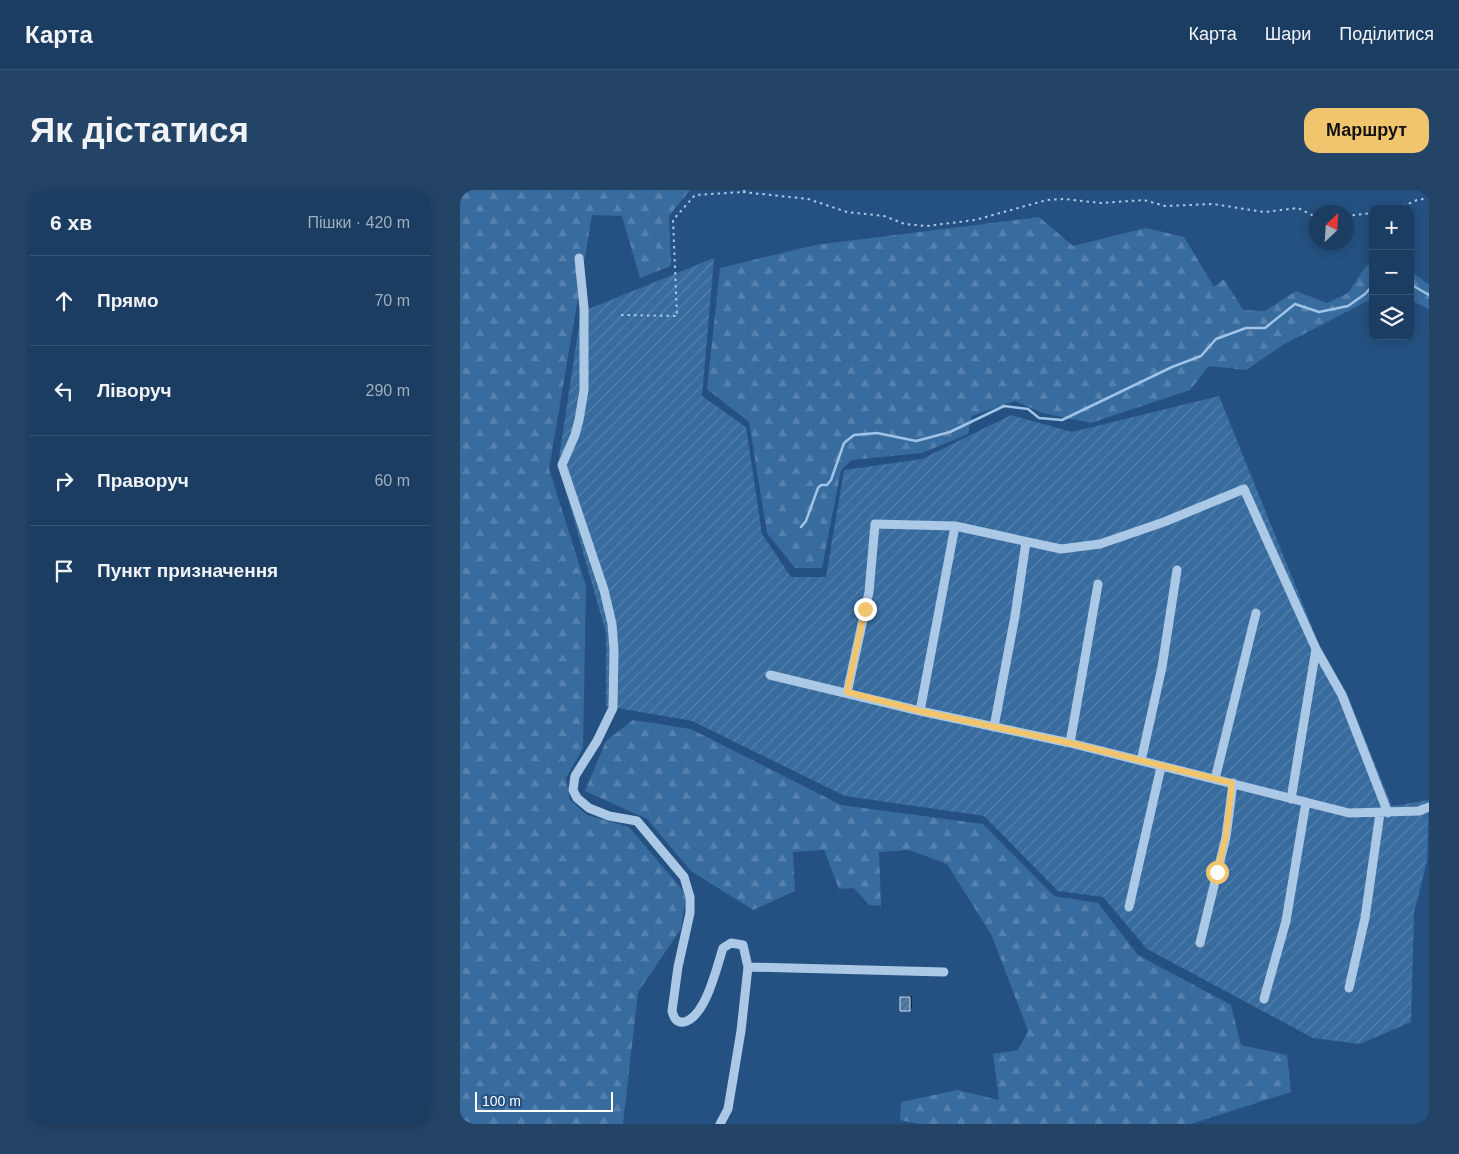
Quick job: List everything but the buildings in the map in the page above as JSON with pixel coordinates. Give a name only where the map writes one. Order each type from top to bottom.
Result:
[{"type":"lane","points":[[579,258],[584,308],[584,390],[575,435],[562,465],[604,590],[612,624],[613,708],[597,741],[575,776],[573,790],[577,798],[589,808],[609,816],[637,822],[684,876],[690,897],[690,912],[678,968],[672,1011],[677,1021],[688,1021],[695,1016],[704,1002],[723,948],[731,943],[743,945],[748,967],[741,1031],[728,1109],[720,1124]]},
{"type":"lane","points":[[847,692],[869,592],[875,524],[955,526],[1061,549],[1100,544],[1164,522],[1244,489],[1316,649],[1342,695],[1384,812],[1365,918],[1349,988]]},
{"type":"lane","points":[[920,711],[955,526]]},
{"type":"lane","points":[[994,727],[1016,616],[1026,542]]},
{"type":"lane","points":[[1141,761],[1162,667],[1177,570]]},
{"type":"lane","points":[[1070,743],[1098,584]]},
{"type":"lane","points":[[1215,779],[1256,613]]},
{"type":"lane","points":[[1291,799],[1316,649]]},
{"type":"lane","points":[[770,675],[920,711],[1070,743],[1349,813],[1419,811],[1429,808]]},
{"type":"lane","points":[[1129,907],[1161,767]]},
{"type":"lane","points":[[1200,943],[1226,836],[1232,783]]},
{"type":"lane","points":[[1264,999],[1286,920],[1306,802]]},
{"type":"lane","points":[[748,967],[944,972]]},
{"type":"path","points":[[621,315],[677,316],[674,220],[695,195],[744,191],[808,199],[847,212],[884,216],[905,224],[926,226],[975,220],[1047,200],[1065,199],[1101,203],[1144,200],[1164,206],[1213,204],[1264,212],[1298,208],[1309,214]]},
{"type":"path","points":[[1405,205],[1429,198]]},
{"type":"path","points":[[1354,215],[1369,213]]},
{"type":"green space","points":[[460,190],[690,190],[669,216],[671,266],[640,278],[622,216],[592,215],[549,469],[586,586],[583,748],[566,778],[570,800],[587,815],[629,827],[686,894],[681,929],[638,992],[623,1124],[460,1124]]},
{"type":"green space","points":[[1039,217],[1073,246],[1146,228],[1184,237],[1214,287],[1224,279],[1243,310],[1265,311],[1296,291],[1327,303],[1348,293],[1366,266],[1369,265],[1369,300],[1283,345],[1246,370],[1209,366],[1190,390],[1091,423],[1043,413],[1015,401],[972,416],[968,434],[922,453],[852,460],[841,470],[822,568],[795,568],[767,533],[749,422],[707,389],[720,268],[815,245]]},
{"type":"green space","points":[[714,258],[702,396],[746,427],[762,534],[791,577],[826,577],[844,470],[922,459],[1011,415],[1072,432],[1219,396],[1319,644],[1347,694],[1392,806],[1429,800],[1427,861],[1414,913],[1411,1022],[1360,1044],[1313,1038],[1147,949],[1103,897],[1058,891],[984,816],[845,796],[692,721],[606,706],[606,633],[558,464],[581,312]]},
{"type":"green space","points":[[1414,273],[1429,285],[1429,309],[1414,302]]},
{"type":"green space","points":[[633,720],[691,729],[841,805],[983,824],[1054,896],[1098,903],[1138,955],[1231,1005],[1241,1045],[1287,1055],[1291,1092],[1191,1124],[919,1124],[900,1120],[901,1102],[957,1090],[999,1100],[993,1054],[1018,1050],[1028,1031],[992,936],[947,864],[909,850],[879,852],[881,906],[869,905],[854,888],[839,889],[824,850],[793,852],[795,891],[753,910],[691,871],[647,819],[585,791],[606,741]]},
{"type":"waterway","points":[[1414,286],[1429,295]]},
{"type":"waterway","points":[[801,527],[806,521],[818,488],[821,485],[827,485],[831,480],[844,443],[854,435],[877,433],[916,441],[950,432],[1004,406],[1028,409],[1039,418],[1062,420],[1172,367],[1201,356],[1216,339],[1246,328],[1265,328],[1295,304],[1319,312],[1348,306],[1369,290]]},
{"type":"route","points":[[865,609],[847,692],[920,711],[1070,743],[1232,783],[1226,836],[1217,872]]}]
